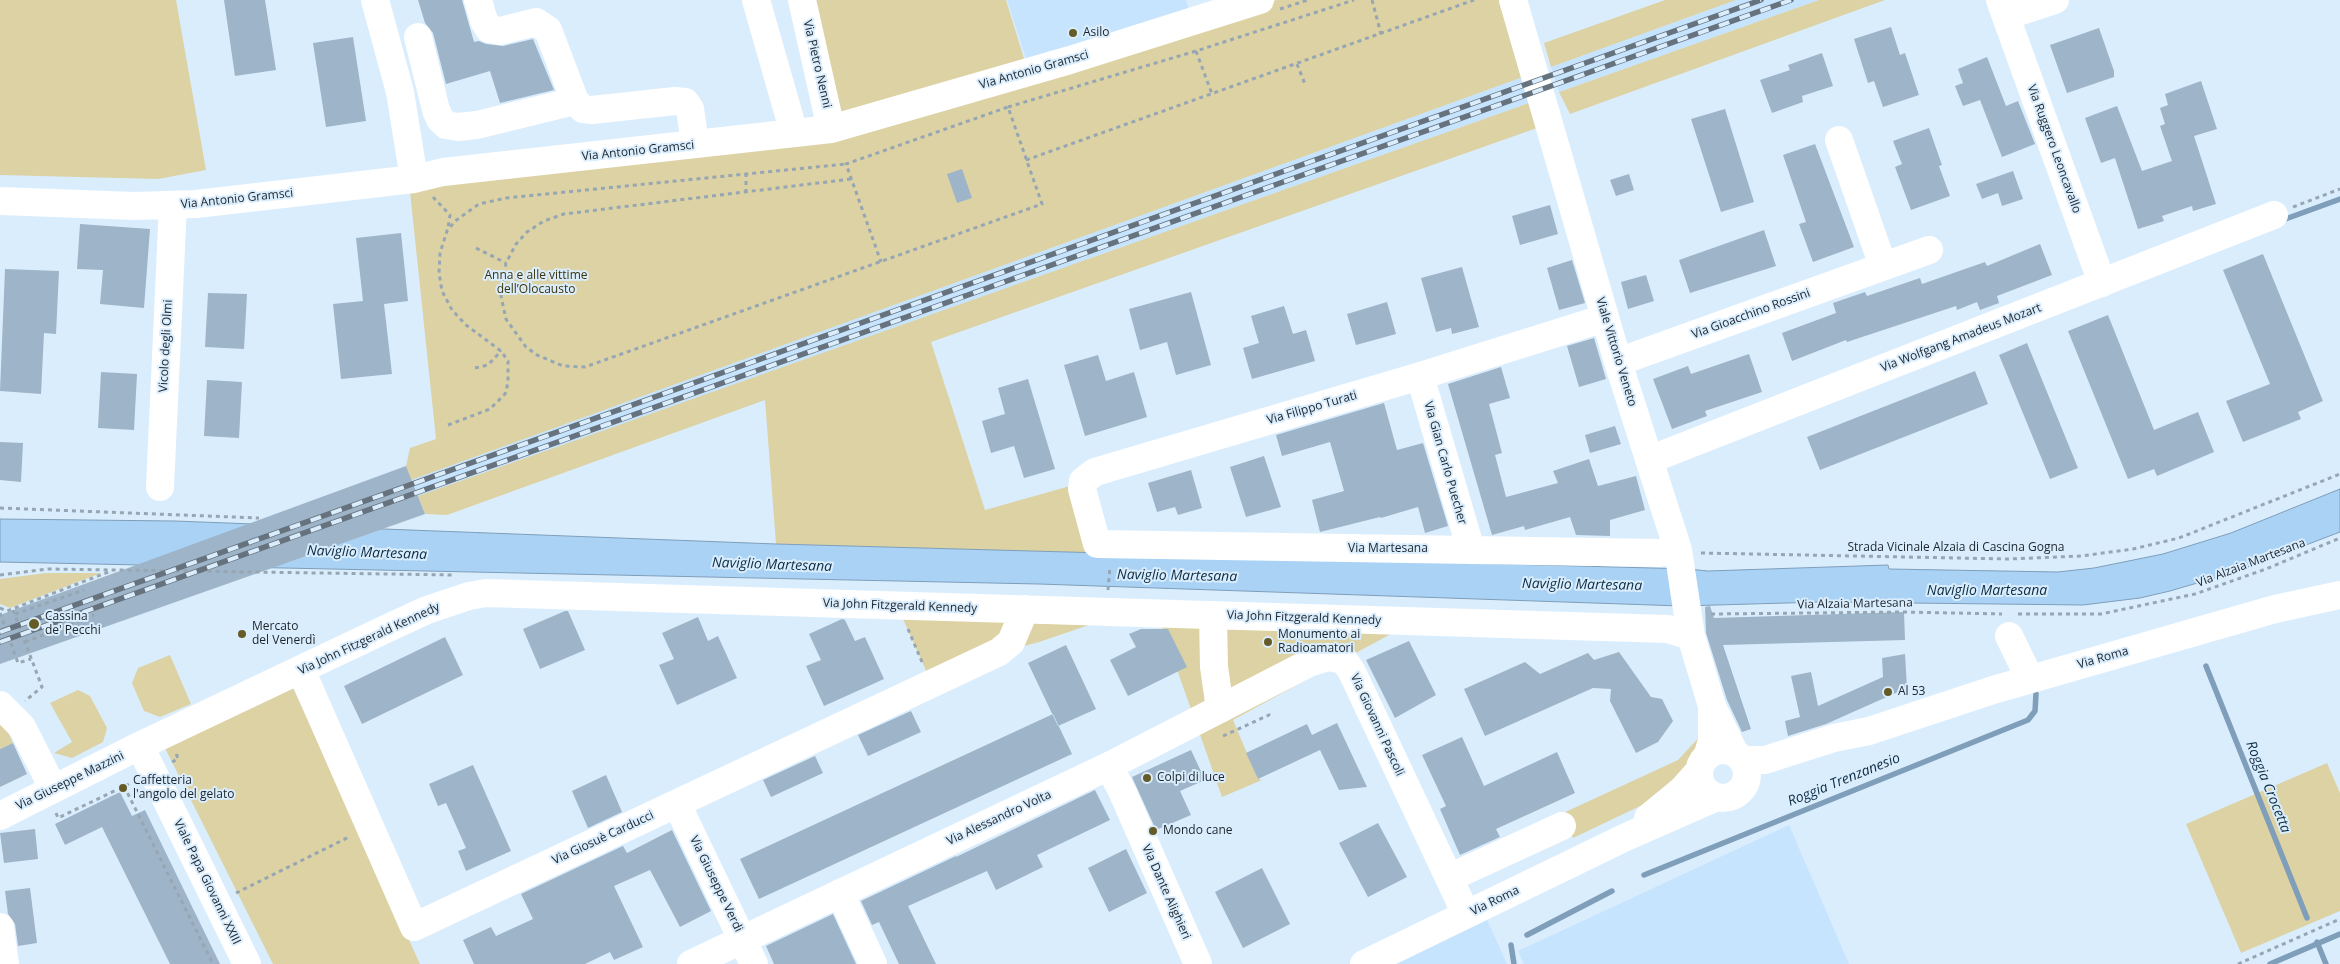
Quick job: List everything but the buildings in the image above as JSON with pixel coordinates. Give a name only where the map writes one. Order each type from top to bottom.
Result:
[{"type":"street","points":[[375,0],[400,92],[414,179]]},
{"type":"street","points":[[478,0],[484,21],[489,29],[500,31],[536,22],[548,30],[575,101],[583,109],[592,110],[675,101],[684,102],[690,109],[695,144]]},
{"type":"street","points":[[756,0],[794,134]]},
{"type":"street","name":"Via Pietro Nenni","points":[[802,0],[831,129]]},
{"type":"street","name":"Via Antonio Gramsci","points":[[0,201],[173,205],[414,179],[443,172],[831,129],[1070,60],[1260,0]]},
{"type":"street","name":"Viale Vittorio Veneto","points":[[1513,0],[1618,362],[1680,560],[1689,619],[1712,706],[1721,759]]},
{"type":"street","name":"Via Ruggero Leoncavallo","points":[[2055,0],[2003,8],[2102,283]]},
{"type":"street","points":[[418,37],[438,115],[446,125],[458,127],[477,124],[575,101]]},
{"type":"street","points":[[1839,140],[1883,266]]},
{"type":"street","name":"Vicolo degli Olmi","points":[[160,487],[173,205]]},
{"type":"street","name":"Via Wolfgang Amadeus Mozart","points":[[1649,460],[2274,215]]},
{"type":"street","name":"Via Gioacchino Rossini","points":[[1618,362],[1929,250]]},
{"type":"street","name":"Via Filippo Turati","points":[[1104,551],[1082,489],[1083,481],[1090,474],[1420,376],[1605,318]]},
{"type":"street","name":"Via Gian Carlo Puecher","points":[[1420,376],[1470,550]]},
{"type":"street","name":"Via Martesana","points":[[1104,551],[1470,550],[1659,553],[1680,560]]},
{"type":"street","name":"Via John Fitzgerald Kennedy","points":[[134,749],[426,610],[468,596],[486,593],[1668,629],[1689,619]]},
{"type":"street","name":"Via Roma","points":[[1626,837],[1721,759],[1765,760],[1834,738],[1869,731],[2030,679],[2275,609],[2340,595]]},
{"type":"street","name":"Via Giosuè Carducci","points":[[301,670],[414,927],[1004,649],[1011,642],[1025,609]]},
{"type":"street","points":[[1213,615],[1214,666],[1220,709]]},
{"type":"street","points":[[2010,621],[2030,679]]},
{"type":"street","name":"Via Giovanni Pascoli","points":[[1220,709],[1317,660],[1333,657],[1344,660],[1352,672],[1466,914]]},
{"type":"street","name":"Via Alessandro Volta","points":[[691,964],[742,938],[1109,766],[1220,709]]},
{"type":"street","points":[[5,710],[25,732],[53,788]]},
{"type":"street","name":"Via Roma","points":[[1364,964],[1626,837],[1730,793],[1816,760],[1869,731]]},
{"type":"street","name":"Via Giuseppe Mazzini","points":[[0,816],[134,749]]},
{"type":"street","name":"Viale Papa Giovanni XXIII","points":[[134,749],[217,903],[247,964]]},
{"type":"street","name":"Viale Papa Giovanni XXIII","points":[[134,749],[233,964]]},
{"type":"street","points":[[1721,759],[1747,774],[1730,793],[1704,789],[1700,782],[1721,759]]},
{"type":"street","name":"Via Dante Alighieri","points":[[1109,766],[1122,791],[1198,964]]},
{"type":"street","name":"Via Giuseppe Verdi","points":[[677,804],[754,964]]},
{"type":"street","points":[[1449,878],[1562,826]]},
{"type":"street","points":[[840,893],[873,964]]},
{"type":"street","points":[[0,927],[5,964]]},
{"type":"path","points":[[447,231],[455,221],[479,204],[506,198],[846,164],[1008,107],[1196,51],[1354,0]]},
{"type":"path","points":[[1372,0],[1381,34]]},
{"type":"path","points":[[1026,160],[1474,0]]},
{"type":"path","points":[[1196,51],[1212,94]]},
{"type":"path","points":[[1298,64],[1305,84]]},
{"type":"path","points":[[851,179],[564,214],[544,221],[527,232],[516,244],[506,264],[503,278],[502,309],[516,335],[526,347],[563,366],[585,367],[1042,204],[1008,107]]},
{"type":"path","points":[[846,164],[880,262]]},
{"type":"path","points":[[746,173],[746,192]]},
{"type":"path","points":[[414,179],[450,215],[440,253],[439,273],[442,291],[452,310],[466,325],[501,351],[508,361],[509,369],[505,394],[490,409],[448,425]]},
{"type":"path","points":[[2274,215],[2340,189]]},
{"type":"path","points":[[476,248],[506,264]]},
{"type":"path","points":[[475,368],[488,365],[501,351]]},
{"type":"path","name":"Strada Vicinale Alzaia di Cascina Gogna","points":[[1680,560],[1718,554],[2009,559],[2081,556],[2133,549],[2179,538],[2340,474]]},
{"type":"path","points":[[0,508],[259,518]]},
{"type":"path","name":"Via Alzaia Martesana","points":[[1689,619],[1904,612],[2010,621],[2100,614],[2185,596],[2266,569],[2340,538]]},
{"type":"path","points":[[1104,551],[1108,590]]},
{"type":"path","points":[[0,575],[48,569],[410,574]]},
{"type":"path","points":[[31,659],[18,663],[0,613],[114,570]]},
{"type":"path","points":[[5,710],[42,687],[14,612],[84,590]]},
{"type":"path","points":[[898,606],[932,684]]},
{"type":"path","points":[[0,608],[7,611]]},
{"type":"path","points":[[25,642],[94,616]]},
{"type":"path","points":[[124,786],[213,964]]},
{"type":"path","points":[[217,903],[370,827]]},
{"type":"path","points":[[2238,964],[2340,919]]},
{"type":"shaded area","name":"Asilo","points":[[1007,0],[1186,0],[1190,14],[1028,65]]},
{"type":"shaded area","points":[[1736,0],[1819,0],[1559,92],[1551,67]]},
{"type":"shaded area","points":[[1523,77],[1532,102],[418,496],[411,480]]},
{"type":"shaded area","points":[[1789,825],[1849,964],[1524,964],[1518,951]]},
{"type":"shaded area","points":[[1487,920],[1507,964],[1396,964]]},
{"type":"green space","points":[[0,0],[176,0],[206,170],[158,179],[0,175]]},
{"type":"green space","points":[[813,0],[1006,0],[1026,65],[842,114]]},
{"type":"green space","name":"Anna e alle vittime dell’Olocausto","points":[[1277,0],[1508,0],[1521,50],[1515,57],[1523,77],[411,480],[406,466],[410,448],[436,439],[409,182],[835,138]]},
{"type":"green space","points":[[1665,0],[1736,0],[1551,67],[1544,43]]},
{"type":"green space","points":[[1819,0],[1885,0],[1570,114],[1559,92]]},
{"type":"green space","points":[[1532,102],[1537,128],[931,342],[985,510],[1070,486],[1089,553],[776,544],[765,400],[447,515],[425,514],[418,496]]},
{"type":"green space","points":[[46,573],[101,573],[10,608],[0,604],[0,579]]},
{"type":"green space","points":[[895,601],[1420,618],[1233,720],[1258,779],[1262,780],[1222,797],[1162,627],[1095,623],[1039,642],[1005,651],[932,684]]},
{"type":"green space","points":[[170,655],[191,704],[160,717],[144,711],[132,683],[138,668]]},
{"type":"green space","points":[[288,677],[420,964],[273,964],[160,738]]},
{"type":"green space","points":[[78,690],[90,696],[107,728],[103,742],[72,758],[54,753],[72,742],[50,703]]},
{"type":"green space","points":[[4,723],[13,743],[0,749],[0,724]]},
{"type":"green space","points":[[1703,733],[1687,770],[1676,789],[1573,838],[1561,814],[1678,760]]},
{"type":"green space","points":[[2327,763],[2340,793],[2340,911],[2241,953],[2186,824]]},
{"type":"water","name":"Naviglio Martesana","points":[[2340,489],[2340,532],[2235,572],[2170,591],[2140,598],[2083,605],[1822,602],[1681,606],[1039,584],[0,562],[0,519],[175,521],[776,544],[1708,571],[1888,565],[1889,569],[2058,572],[2094,568],[2163,554],[2231,533]]},
{"type":"waterway","points":[[2280,221],[2340,199]]},
{"type":"waterway","name":"Roggia Crocetta","points":[[2206,666],[2307,918]]},
{"type":"waterway","name":"Roggia Trenzanesio","points":[[1644,875],[2028,720],[2035,711],[2036,694]]},
{"type":"waterway","name":"Roggia Trenzanesio","points":[[1527,935],[1612,891]]},
{"type":"waterway","points":[[2270,964],[2340,934]]},
{"type":"waterway","name":"Roggia Crocetta","points":[[2317,942],[2326,964]]},
{"type":"waterway","name":"Roggia Trenzanesio","points":[[1511,945],[1514,964]]},
{"type":"railway","points":[[0,632],[1761,0]]},
{"type":"railway","points":[[0,642],[1791,0]]},
{"type":"place","name":"Asilo","points":[[1073,33]]},
{"type":"place","name":"Cassina de' Pecchi","points":[[34,624]]},
{"type":"place","name":"Mercato del Venerdì","points":[[242,634]]},
{"type":"place","name":"Monumento ai Radioamatori","points":[[1268,642]]},
{"type":"place","name":"Al 53","points":[[1888,692]]},
{"type":"place","name":"Colpi di luce","points":[[1147,778]]},
{"type":"place","name":"Caffetteria l'angolo del gelato","points":[[123,788]]},
{"type":"place","name":"Mondo cane","points":[[1153,831]]}]
